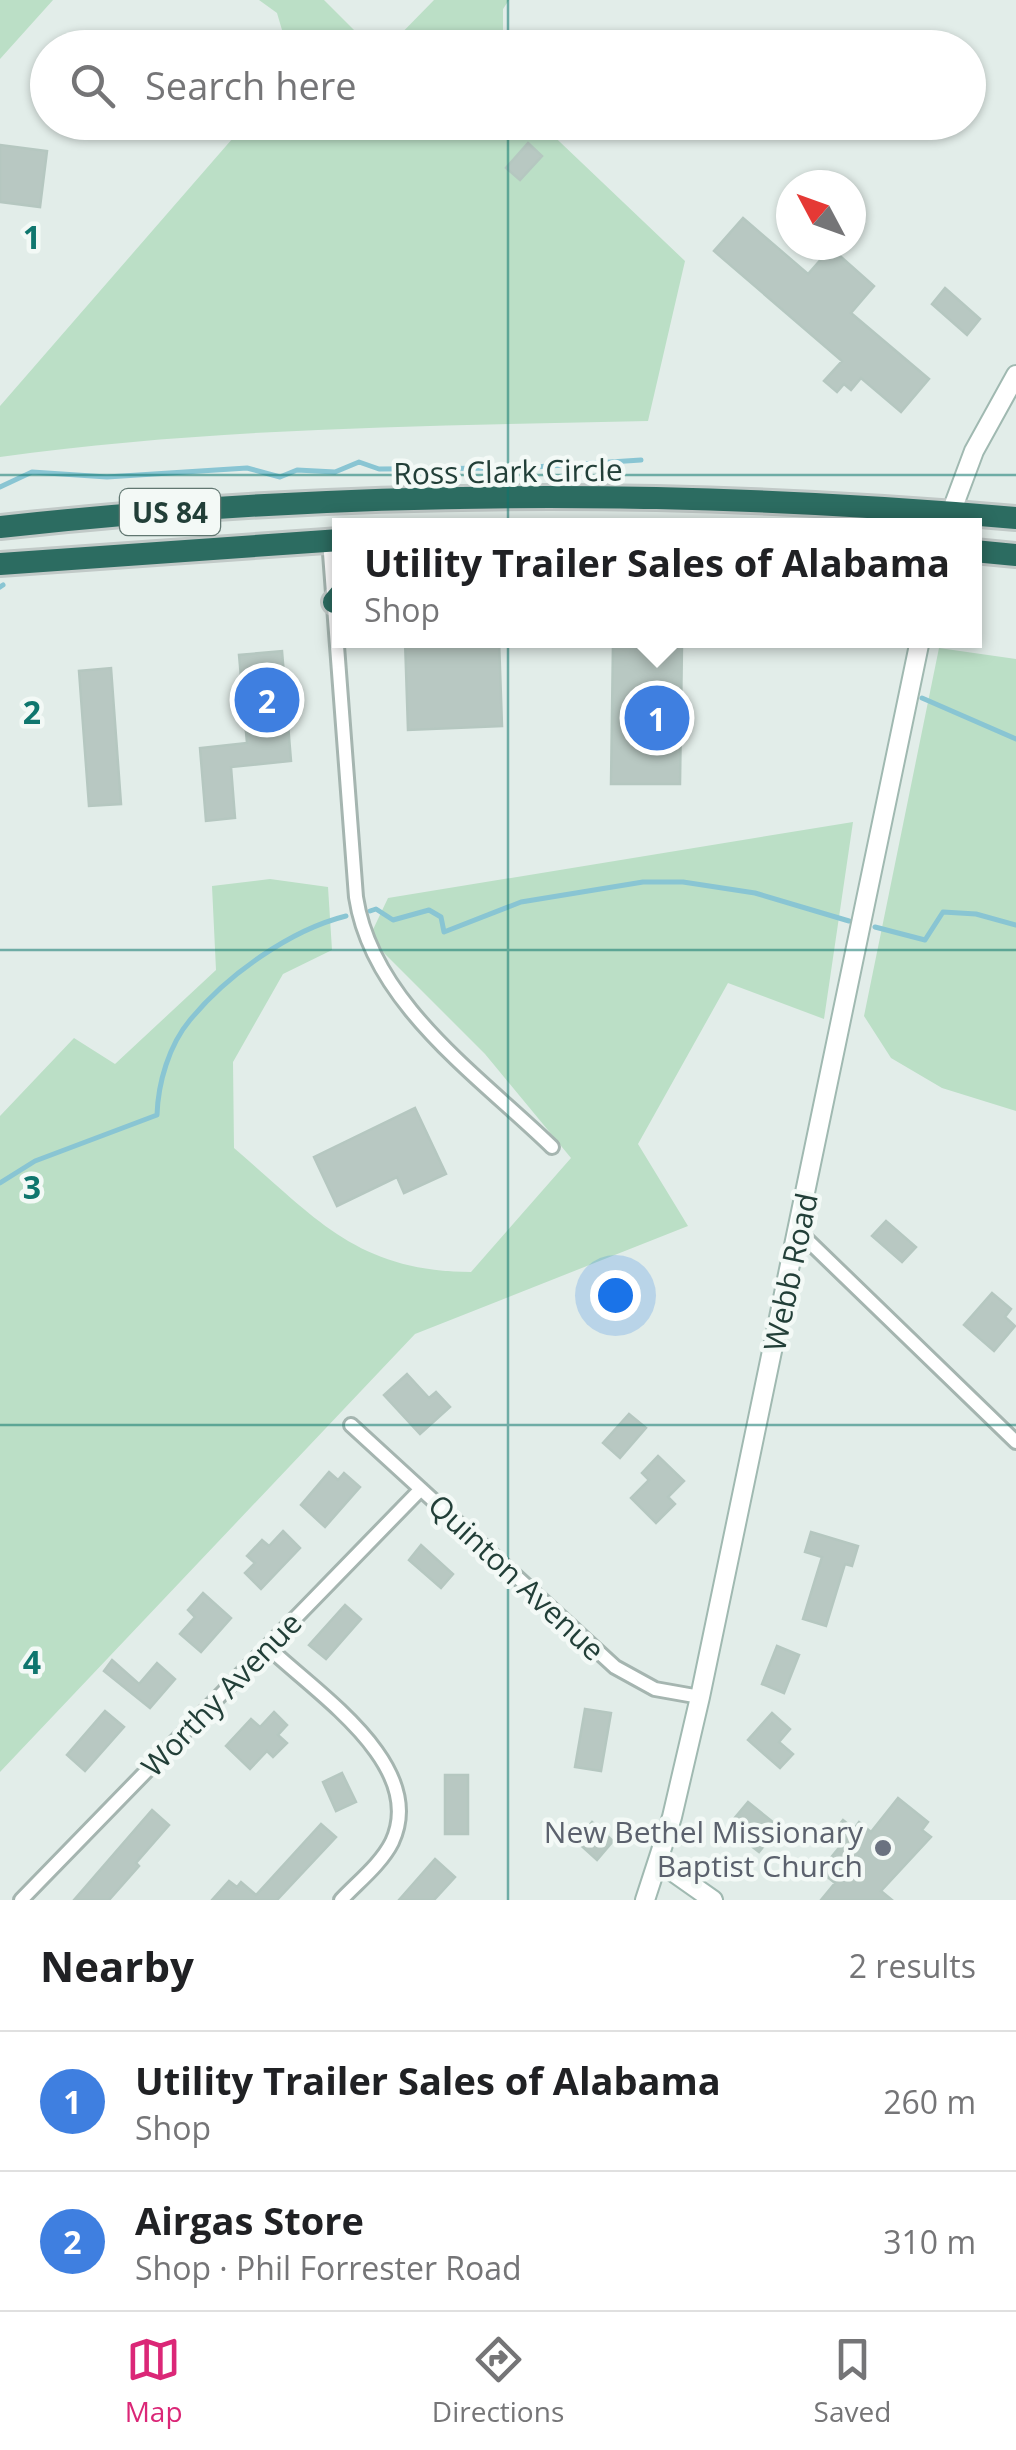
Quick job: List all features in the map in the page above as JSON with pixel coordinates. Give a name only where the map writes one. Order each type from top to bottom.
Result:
[{"type":"highway","name":"Ross Clark Circle","points":[[6,527],[327,504],[530,499],[915,518]]},
{"type":"highway","points":[[327,504],[332,530]]},
{"type":"highway","name":"Ross Clark Circle","points":[[982,518],[1016,518]]},
{"type":"highway","points":[[6,527],[8,563]]},
{"type":"highway","name":"US 84","points":[[8,563],[332,540]]},
{"type":"highway","points":[[982,553],[1016,555]]},
{"type":"street","points":[[948,518],[974,451],[1016,375]]},
{"type":"street","points":[[340,648],[356,897],[366,940],[380,968],[416,1015],[552,1147]]},
{"type":"street","name":"Webb Road","points":[[645,1900],[659,1862],[700,1697],[918,648]]},
{"type":"street","points":[[798,1232],[1016,1442]]},
{"type":"street","name":"Quinton Avenue","points":[[351,1425],[616,1667],[655,1689],[700,1697]]},
{"type":"street","name":"Worthy Avenue","points":[[21,1900],[421,1488]]},
{"type":"street","points":[[268,1646],[380,1753],[396,1783],[399,1818],[392,1840],[341,1900]]},
{"type":"street","points":[[659,1862],[713,1900]]},
{"type":"green space","points":[[0,0],[53,0],[0,59]]},
{"type":"green space","points":[[259,0],[324,0],[354,30],[282,30],[277,13]]},
{"type":"green space","points":[[434,0],[509,0],[503,9],[503,30],[405,30]]},
{"type":"green space","points":[[231,140],[558,140],[685,261],[648,421],[243,434],[0,457],[0,406]]},
{"type":"green space","points":[[939,648],[1016,659],[1016,1111],[942,1088],[891,1058],[864,1016]]},
{"type":"green space","points":[[853,822],[824,1019],[728,983],[638,1144],[688,1226],[415,1334],[0,1772],[0,1116],[74,1038],[115,1064],[216,970],[212,886],[270,879],[328,887],[332,950],[283,974],[233,1062],[234,1148],[315,1218],[367,1251],[431,1269],[471,1272],[571,1158],[485,1054],[369,938],[388,898]]},
{"type":"building","points":[[528,143],[542,156],[520,180],[506,168]]},
{"type":"building","points":[[0,145],[47,151],[40,207],[0,202]]},
{"type":"building","points":[[743,218],[776,246],[776,260],[792,260],[808,274],[820,260],[845,260],[874,286],[851,313],[929,379],[901,412],[861,378],[851,390],[844,384],[837,392],[824,381],[842,361],[714,251]]},
{"type":"building","points":[[945,288],[980,319],[967,335],[932,304]]},
{"type":"building","points":[[405,648],[499,648],[502,726],[408,730]]},
{"type":"building","points":[[613,648],[682,648],[680,784],[611,784]]},
{"type":"building","points":[[282,651],[291,761],[231,767],[235,818],[206,821],[200,748],[247,743],[239,655]]},
{"type":"building","points":[[111,668],[121,804],[89,806],[79,671]]},
{"type":"building","points":[[415,1108],[446,1174],[404,1193],[397,1177],[337,1206],[314,1157]]},
{"type":"building","points":[[886,1221],[916,1247],[902,1262],[872,1236]]},
{"type":"building","points":[[992,1293],[1011,1309],[1005,1317],[1015,1326],[994,1351],[964,1325]]},
{"type":"building","points":[[407,1374],[429,1398],[436,1392],[450,1407],[420,1434],[384,1395]]},
{"type":"building","points":[[629,1414],[646,1428],[620,1458],[603,1443]]},
{"type":"building","points":[[658,1456],[684,1481],[668,1497],[675,1504],[656,1523],[631,1498],[649,1480],[642,1473]]},
{"type":"building","points":[[329,1472],[338,1480],[344,1473],[360,1487],[325,1527],[301,1505]]},
{"type":"building","points":[[283,1531],[300,1548],[261,1589],[245,1573],[255,1563],[247,1556],[262,1540],[269,1546]]},
{"type":"building","points":[[811,1532],[858,1546],[852,1566],[845,1564],[826,1626],[803,1619],[822,1557],[805,1552]]},
{"type":"building","points":[[421,1545],[453,1574],[441,1588],[409,1560]]},
{"type":"building","points":[[203,1593],[231,1618],[201,1652],[180,1634],[195,1617],[188,1610]]},
{"type":"building","points":[[345,1605],[361,1619],[326,1659],[309,1645]]},
{"type":"building","points":[[777,1646],[799,1655],[784,1693],[762,1684]]},
{"type":"building","points":[[112,1660],[139,1684],[157,1663],[175,1679],[150,1708],[104,1671]]},
{"type":"building","points":[[585,1709],[611,1713],[601,1771],[575,1767]]},
{"type":"building","points":[[105,1711],[124,1727],[85,1771],[67,1755]]},
{"type":"building","points":[[274,1712],[287,1725],[278,1735],[287,1743],[273,1757],[267,1751],[250,1769],[226,1746],[251,1719],[260,1727]]},
{"type":"building","points":[[772,1713],[790,1729],[779,1742],[793,1754],[780,1768],[748,1740]]},
{"type":"building","points":[[342,1773],[356,1802],[336,1811],[323,1782]]},
{"type":"building","points":[[445,1775],[468,1775],[468,1834],[445,1834]]},
{"type":"building","name":"New Bethel Missionary Baptist Church","points":[[898,1798],[928,1822],[922,1830],[931,1837],[881,1891],[892,1900],[821,1900],[835,1883],[820,1871],[846,1839],[835,1830],[843,1820],[854,1829],[859,1822],[871,1832]]},
{"type":"building","points":[[748,1802],[779,1827],[759,1852],[727,1827]]},
{"type":"building","points":[[152,1810],[169,1825],[136,1863],[139,1866],[109,1900],[74,1900]]},
{"type":"building","points":[[592,1822],[613,1841],[597,1860],[576,1841]]},
{"type":"building","points":[[321,1824],[336,1837],[277,1900],[212,1900],[229,1881],[237,1887],[241,1882],[256,1895]]},
{"type":"building","points":[[435,1859],[455,1877],[434,1900],[399,1900]]},
{"type":"waterway","points":[[0,487],[32,472],[107,477],[247,468],[280,477],[297,470],[335,472],[359,462],[379,469],[519,468],[641,460]]},
{"type":"waterway","points":[[922,698],[1016,739]]},
{"type":"waterway","points":[[370,911],[376,909],[393,920],[429,910],[441,917],[444,932],[521,902],[643,882],[683,882],[755,893],[849,921]]},
{"type":"waterway","points":[[875,927],[925,940],[943,912],[976,914],[1016,925]]},
{"type":"waterway","points":[[0,1183],[35,1161],[157,1115],[162,1077],[171,1053],[183,1030],[205,1003],[241,971],[282,943],[346,916]]},
{"type":"place","name":"Airgas Store","points":[[267,700]]},
{"type":"place","name":"Utility Trailer Sales of Alabama","points":[[657,718]]},
{"type":"place","name":"New Bethel Missionary Baptist Church","points":[[883,1848]]}]
